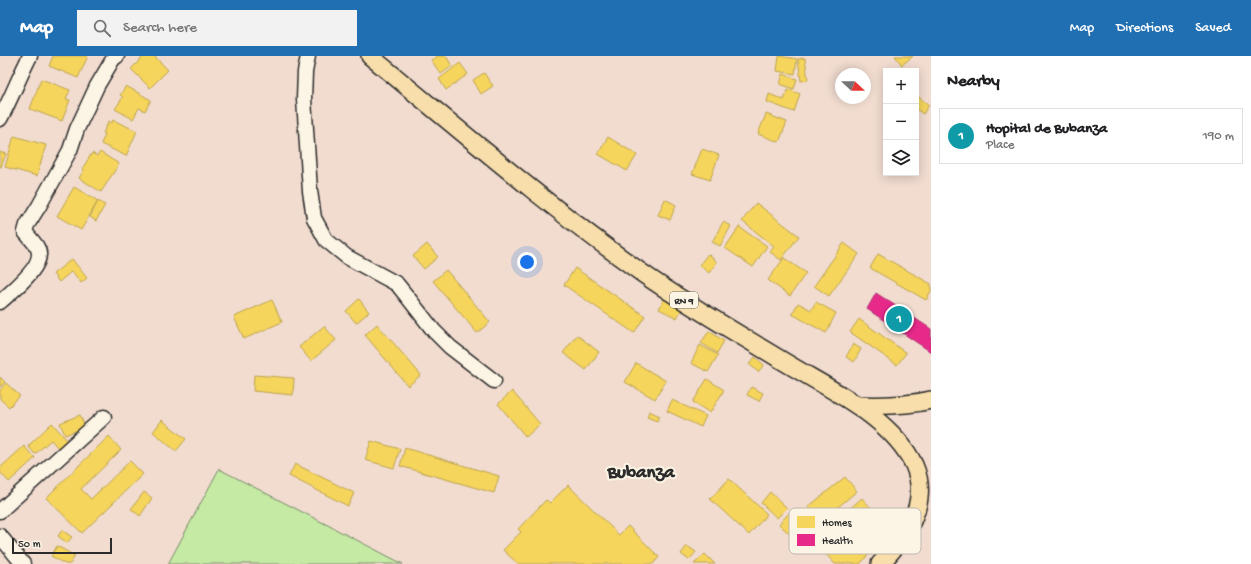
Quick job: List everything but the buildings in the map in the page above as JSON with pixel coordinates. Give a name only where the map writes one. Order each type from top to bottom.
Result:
[{"type":"main road","name":"RN 9","points":[[370,56],[550,203],[643,274],[695,308],[857,405],[884,427],[896,438],[914,466],[925,498],[920,508]]},
{"type":"main road","points":[[857,405],[888,406],[913,404],[931,400]]},
{"type":"main road","points":[[920,482],[931,469]]},
{"type":"main road","name":"RN 9","points":[[880,564],[889,554]]},
{"type":"street","points":[[0,119],[30,56]]},
{"type":"street","points":[[0,302],[29,275],[36,265],[39,256],[38,248],[25,232],[27,225],[70,150],[77,129],[97,86],[113,59],[117,56]]},
{"type":"street","points":[[308,56],[305,72],[304,98],[310,191],[314,218],[326,240],[347,258],[397,284],[434,331],[450,347],[494,381]]},
{"type":"street","points":[[0,511],[104,417]]},
{"type":"street","points":[[0,536],[23,564]]},
{"type":"green space","points":[[219,469],[403,564],[168,564]]},
{"type":"place","name":"Hopital de Bubanza","points":[[899,319]]},
{"type":"district","name":"Bubanza","points":[[641,470]]}]
